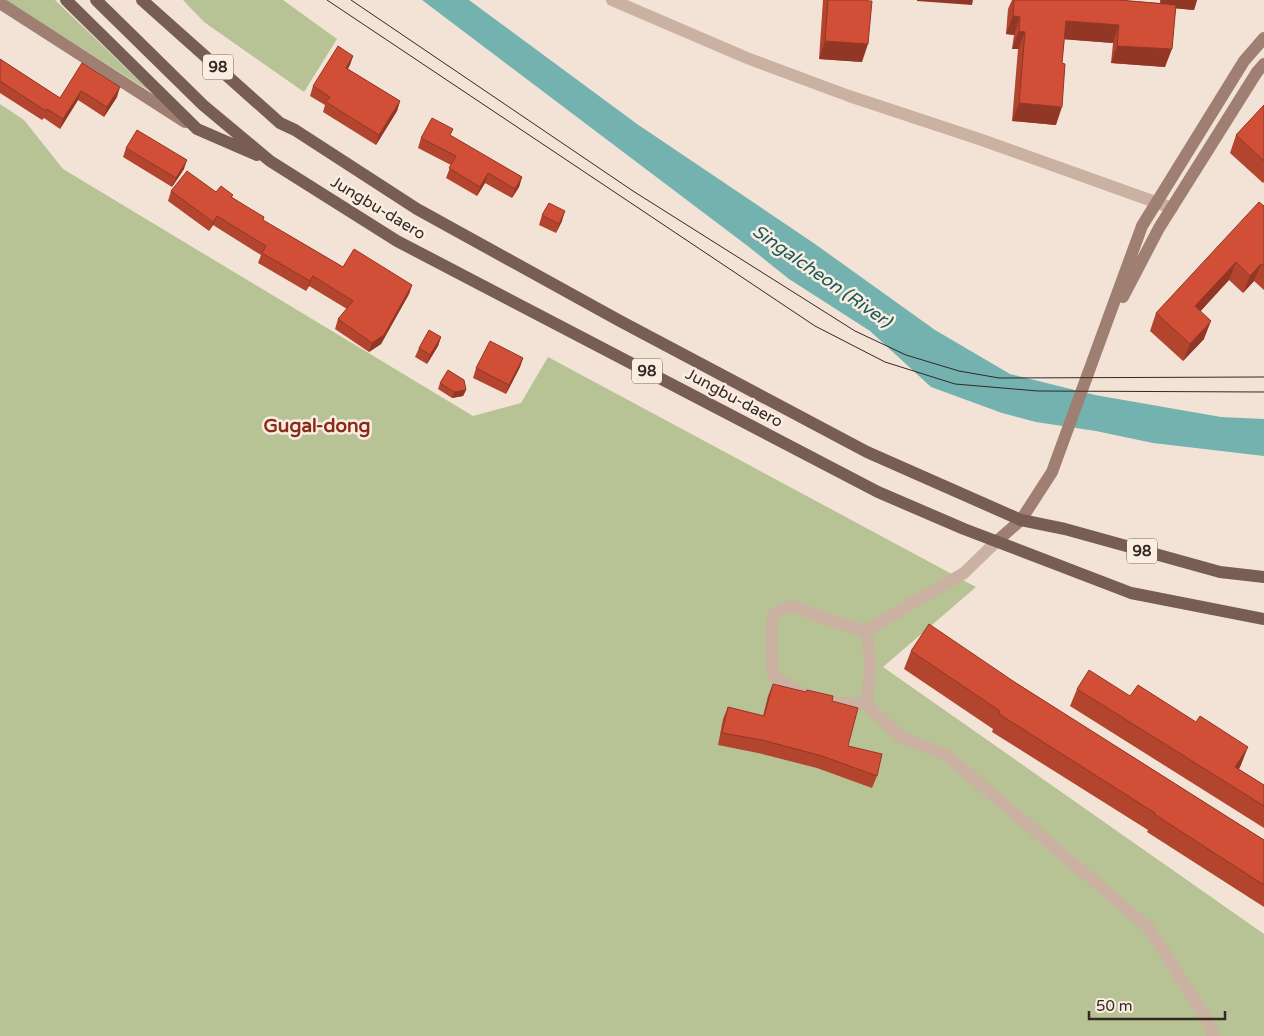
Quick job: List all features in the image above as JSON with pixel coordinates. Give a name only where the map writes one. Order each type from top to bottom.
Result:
[{"type":"main road","points":[[66,0],[197,129],[270,161]]},
{"type":"main road","name":"Jungbu-daero","points":[[96,0],[203,105],[270,161],[397,241],[878,492],[1131,593],[1264,619]]},
{"type":"main road","name":"Jungbu-daero","points":[[142,0],[280,123],[295,130],[417,209],[620,321],[867,452],[1022,520],[1066,529],[1220,572],[1264,577]]},
{"type":"street","points":[[612,0],[747,58],[849,96],[982,140],[1172,208]]},
{"type":"street","points":[[0,3],[197,129]]},
{"type":"street","points":[[1214,1036],[1206,1018],[1149,928],[946,755],[902,737],[866,704],[839,702],[804,694],[773,676],[771,638],[773,614],[792,606],[865,631],[964,573],[1022,520],[1052,472],[1142,226],[1244,61],[1264,38]]},
{"type":"street","points":[[1102,337],[1159,228],[1257,72],[1264,64]]},
{"type":"street","points":[[865,631],[870,646],[871,678],[866,704]]},
{"type":"green space","points":[[5,0],[55,0],[151,92]]},
{"type":"green space","points":[[183,0],[283,0],[337,39],[304,92],[204,22]]},
{"type":"green space","points":[[0,104],[24,120],[63,169],[473,416],[521,403],[548,357],[976,587],[883,667],[1264,934],[1264,1036],[0,1036]]},
{"type":"water","name":"Singalcheon (River)","points":[[422,0],[469,0],[637,124],[815,244],[935,330],[1010,374],[1095,395],[1221,417],[1264,419],[1264,456],[1153,443],[1096,431],[1036,422],[1002,413],[931,387],[870,331],[789,279]]},
{"type":"building","points":[[828,0],[872,1],[868,44],[825,41]]},
{"type":"building","points":[[1014,0],[1119,0],[1176,5],[1172,49],[1117,46],[1119,25],[1066,21],[1062,63],[1065,64],[1062,107],[1019,103],[1025,32],[1019,31],[1020,17],[1013,16]]},
{"type":"building","points":[[338,46],[353,56],[346,68],[400,101],[379,135],[326,102],[330,97],[313,86]]},
{"type":"building","points":[[0,59],[60,98],[82,63],[120,87],[107,107],[81,91],[63,119],[47,109],[46,111],[0,81]]},
{"type":"building","points":[[1264,105],[1264,161],[1236,135]]},
{"type":"building","points":[[432,118],[453,129],[450,135],[522,177],[515,189],[488,173],[480,187],[449,168],[456,156],[421,138]]},
{"type":"building","points":[[137,130],[187,160],[176,178],[126,148]]},
{"type":"building","points":[[187,171],[216,192],[221,186],[233,195],[231,197],[264,217],[263,220],[343,267],[354,249],[412,285],[384,335],[372,343],[338,319],[353,301],[313,276],[310,281],[262,253],[266,246],[217,216],[213,222],[171,191]]},
{"type":"building","points":[[1259,202],[1264,206],[1264,266],[1261,264],[1250,276],[1236,262],[1195,306],[1211,321],[1190,344],[1156,313]]},
{"type":"building","points":[[549,203],[565,211],[559,224],[542,215]]},
{"type":"building","points":[[429,330],[441,337],[430,355],[419,348]]},
{"type":"building","points":[[490,341],[523,358],[509,385],[476,368]]},
{"type":"building","points":[[448,370],[464,380],[466,390],[454,392],[440,383]]},
{"type":"building","points":[[929,624],[1016,683],[1264,840],[1264,885],[999,714],[1000,711],[911,651]]},
{"type":"building","points":[[1089,670],[1130,696],[1138,685],[1196,722],[1200,716],[1248,747],[1235,767],[1264,785],[1264,806],[1077,689]]},
{"type":"building","points":[[773,684],[833,696],[832,701],[858,708],[848,746],[882,754],[877,776],[822,756],[762,740],[722,733],[728,707],[764,716]]},
{"type":"tram line","points":[[327,0],[815,326],[885,362],[955,384],[1038,391],[1264,392]]},
{"type":"tram line","points":[[351,0],[633,191],[855,331],[906,355],[959,371],[999,378],[1264,377]]},
{"type":"district","name":"Gugal-dong","points":[[317,426]]}]
